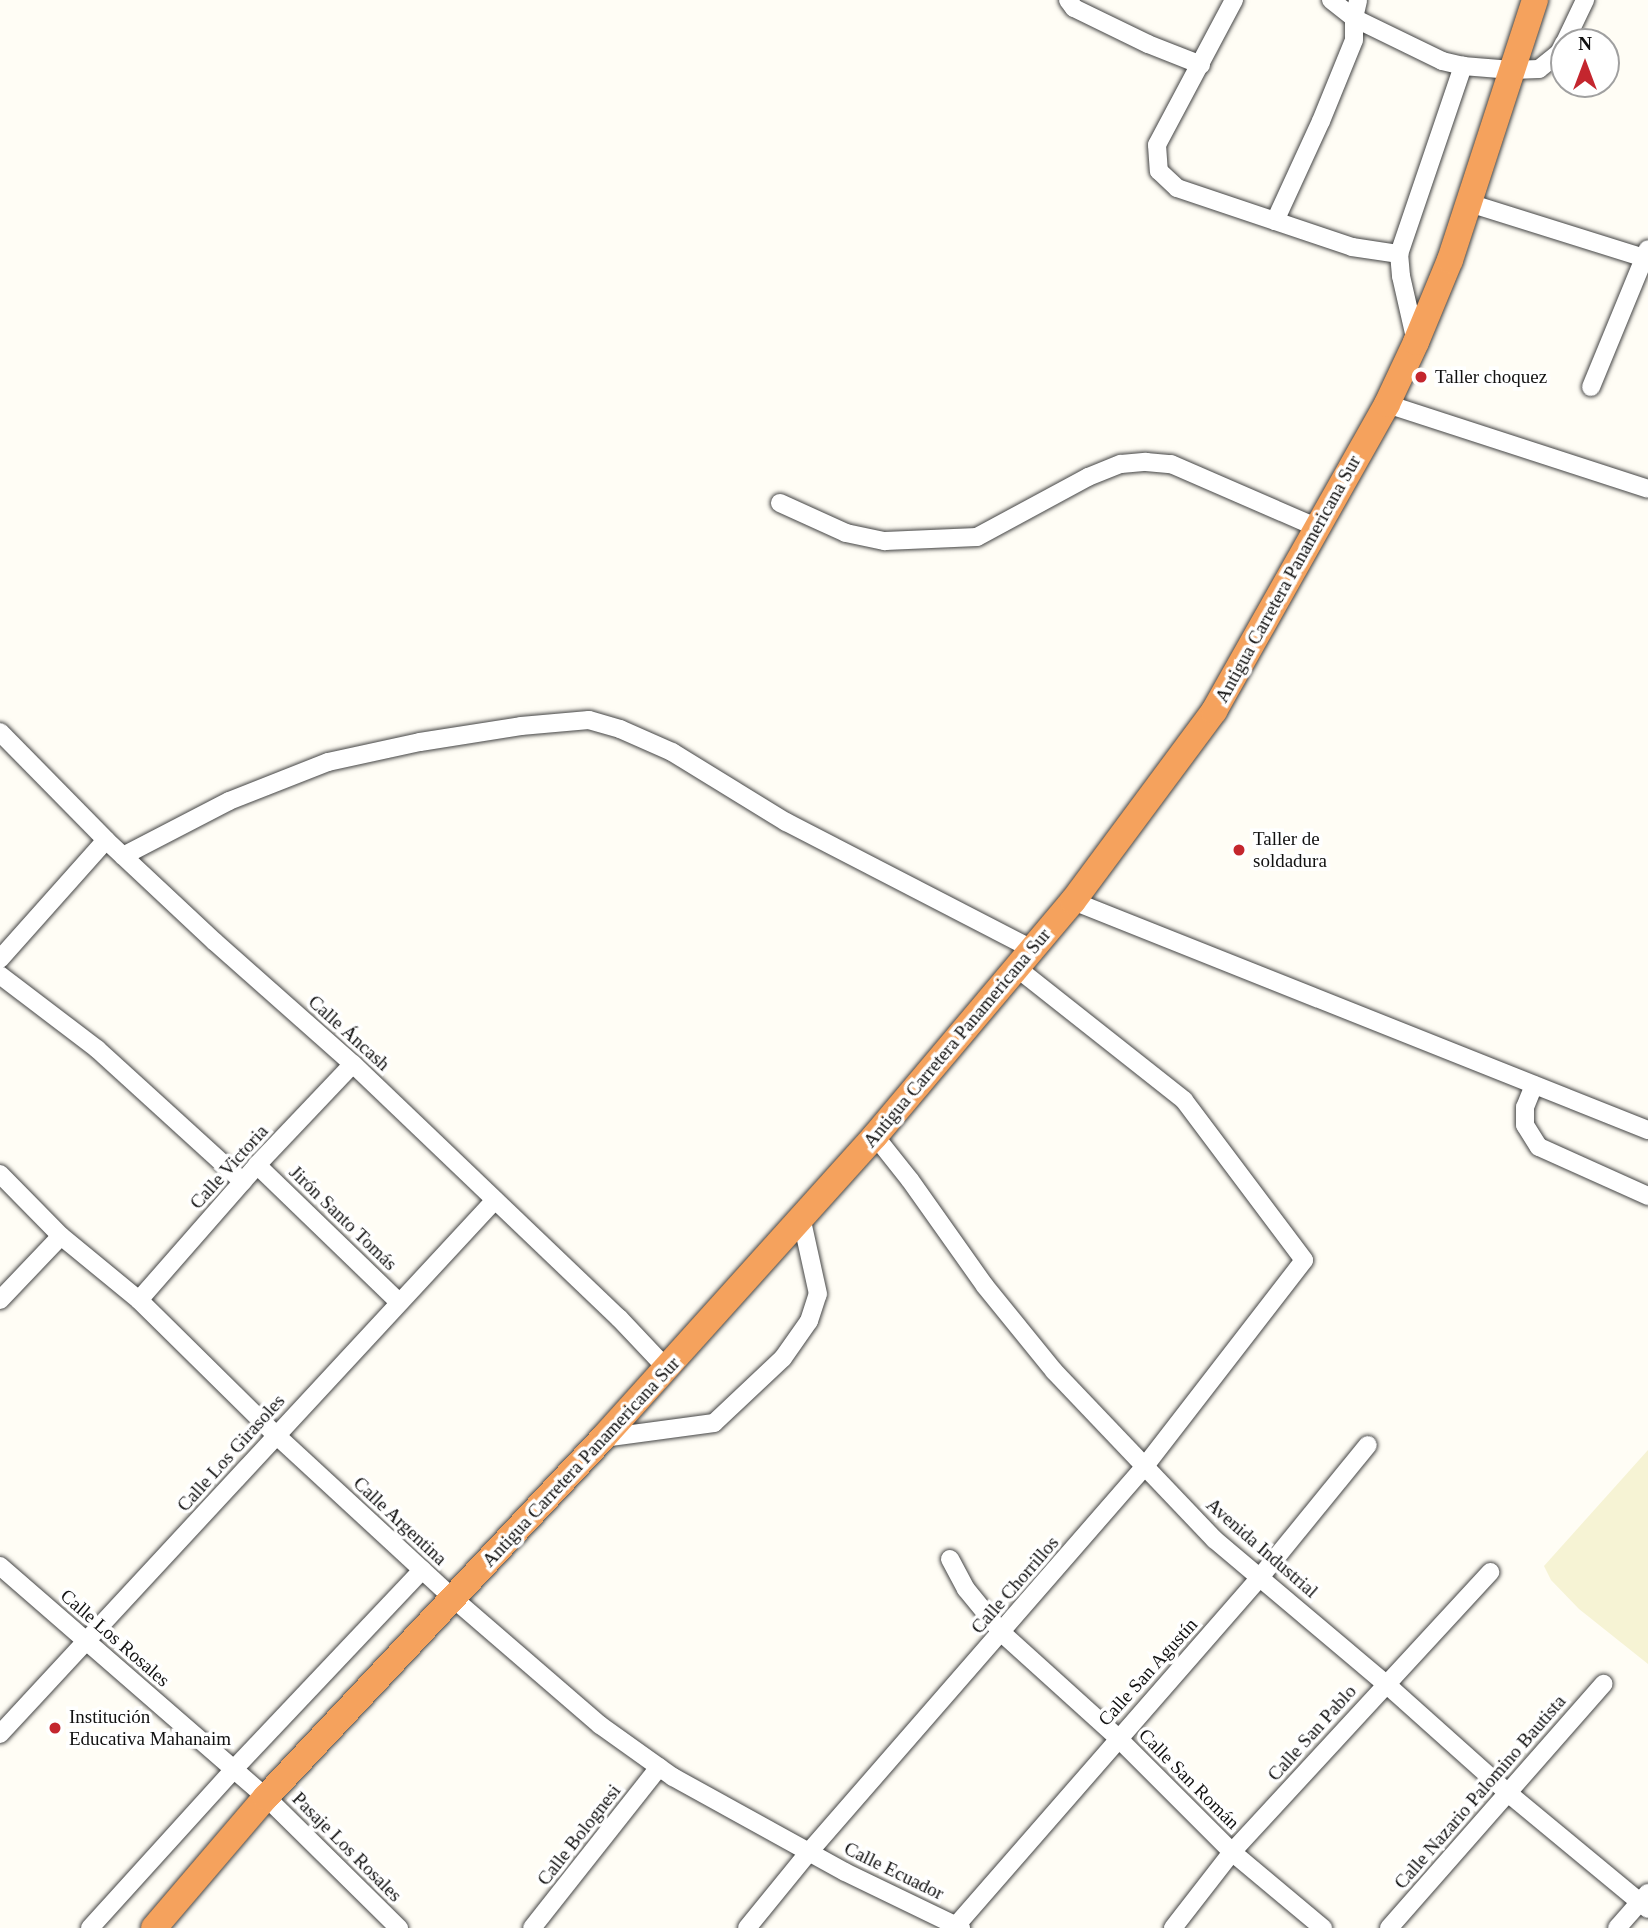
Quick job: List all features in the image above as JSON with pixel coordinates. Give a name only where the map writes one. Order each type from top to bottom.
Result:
[{"type":"highway","name":"Antigua Carretera Panamericana Sur","points":[[155,1928],[266,1797],[454,1600],[667,1369],[875,1136],[1073,901],[1214,711],[1315,527],[1387,404],[1416,342],[1450,260],[1535,0]]},
{"type":"street","points":[[1068,0],[1074,8],[1123,32],[1201,65]]},
{"type":"street","points":[[1234,0],[1201,65],[1170,116],[1157,145],[1159,171],[1177,188],[1352,247],[1399,254]]},
{"type":"street","points":[[1331,0],[1354,18],[1442,61],[1512,71],[1539,69],[1550,60]]},
{"type":"street","points":[[1275,221],[1321,121],[1354,40],[1354,18],[1358,0]]},
{"type":"street","points":[[1572,28],[1586,0]]},
{"type":"street","points":[[1416,342],[1401,276],[1399,254],[1463,66]]},
{"type":"street","points":[[1469,203],[1647,256],[1591,387]]},
{"type":"street","points":[[1387,404],[1648,489]]},
{"type":"street","points":[[780,503],[846,533],[885,541],[977,537],[1088,477],[1121,464],[1146,462],[1171,464],[1315,527]]},
{"type":"street","points":[[123,856],[229,801],[328,762],[420,741],[521,726],[589,720],[620,729],[672,752],[786,822],[1025,958]]},
{"type":"street","name":"Calle Áncash","points":[[3,740],[123,856],[353,1064],[619,1318],[667,1369]]},
{"type":"street","points":[[0,959],[106,840]]},
{"type":"street","points":[[1073,901],[1648,1130]]},
{"type":"street","name":"Calle Chorrillos","points":[[747,1928],[809,1852],[1145,1466],[1304,1260],[1184,1100],[1025,958]]},
{"type":"street","points":[[0,975],[97,1049],[243,1182]]},
{"type":"street","name":"Calle Victoria","points":[[139,1300],[257,1165],[353,1064]]},
{"type":"street","points":[[1534,1085],[1525,1107],[1525,1125],[1539,1147],[1648,1196]]},
{"type":"street","name":"Avenida Industrial","points":[[875,1136],[910,1180],[985,1286],[1054,1371],[1215,1540],[1385,1683],[1508,1793],[1645,1901]]},
{"type":"street","name":"Jirón Santo Tomás","points":[[257,1165],[398,1301]]},
{"type":"street","name":"Calle Argentina","points":[[0,1174],[61,1236],[139,1300],[276,1435],[454,1600],[600,1725],[659,1767],[809,1852]]},
{"type":"street","name":"Calle Los Girasoles","points":[[0,1734],[398,1301],[495,1200]]},
{"type":"street","points":[[603,1438],[714,1423],[783,1358],[809,1321],[818,1294],[801,1217]]},
{"type":"street","points":[[0,1300],[61,1236]]},
{"type":"street","name":"Calle San Agustín","points":[[957,1927],[1118,1737],[1261,1577],[1368,1445]]},
{"type":"street","name":"Calle San Román","points":[[950,1559],[966,1589],[1002,1633],[1118,1737],[1232,1852],[1323,1928]]},
{"type":"street","name":"Calle Los Rosales","points":[[0,1566],[266,1797]]},
{"type":"street","points":[[90,1928],[234,1769],[422,1570]]},
{"type":"street","name":"Calle San Pablo","points":[[1173,1928],[1232,1852],[1490,1572]]},
{"type":"street","name":"Calle Nazario Palomino Bautista","points":[[1389,1928],[1603,1684]]},
{"type":"street","name":"Calle Bolognesi","points":[[532,1928],[659,1767]]},
{"type":"street","name":"Pasaje Los Rosales","points":[[266,1797],[399,1928]]},
{"type":"street","name":"Calle Ecuador","points":[[809,1852],[957,1927]]},
{"type":"street","points":[[1617,1928],[1645,1901]]},
{"type":"shaded area","points":[[1648,1450],[1648,1664],[1579,1609],[1551,1580],[1544,1566]]},
{"type":"place","name":"Taller choquez","points":[[1421,377]]},
{"type":"place","name":"Taller de soldadura","points":[[1239,850]]},
{"type":"place","name":"Institución Educativa Mahanaim","points":[[55,1728]]}]
